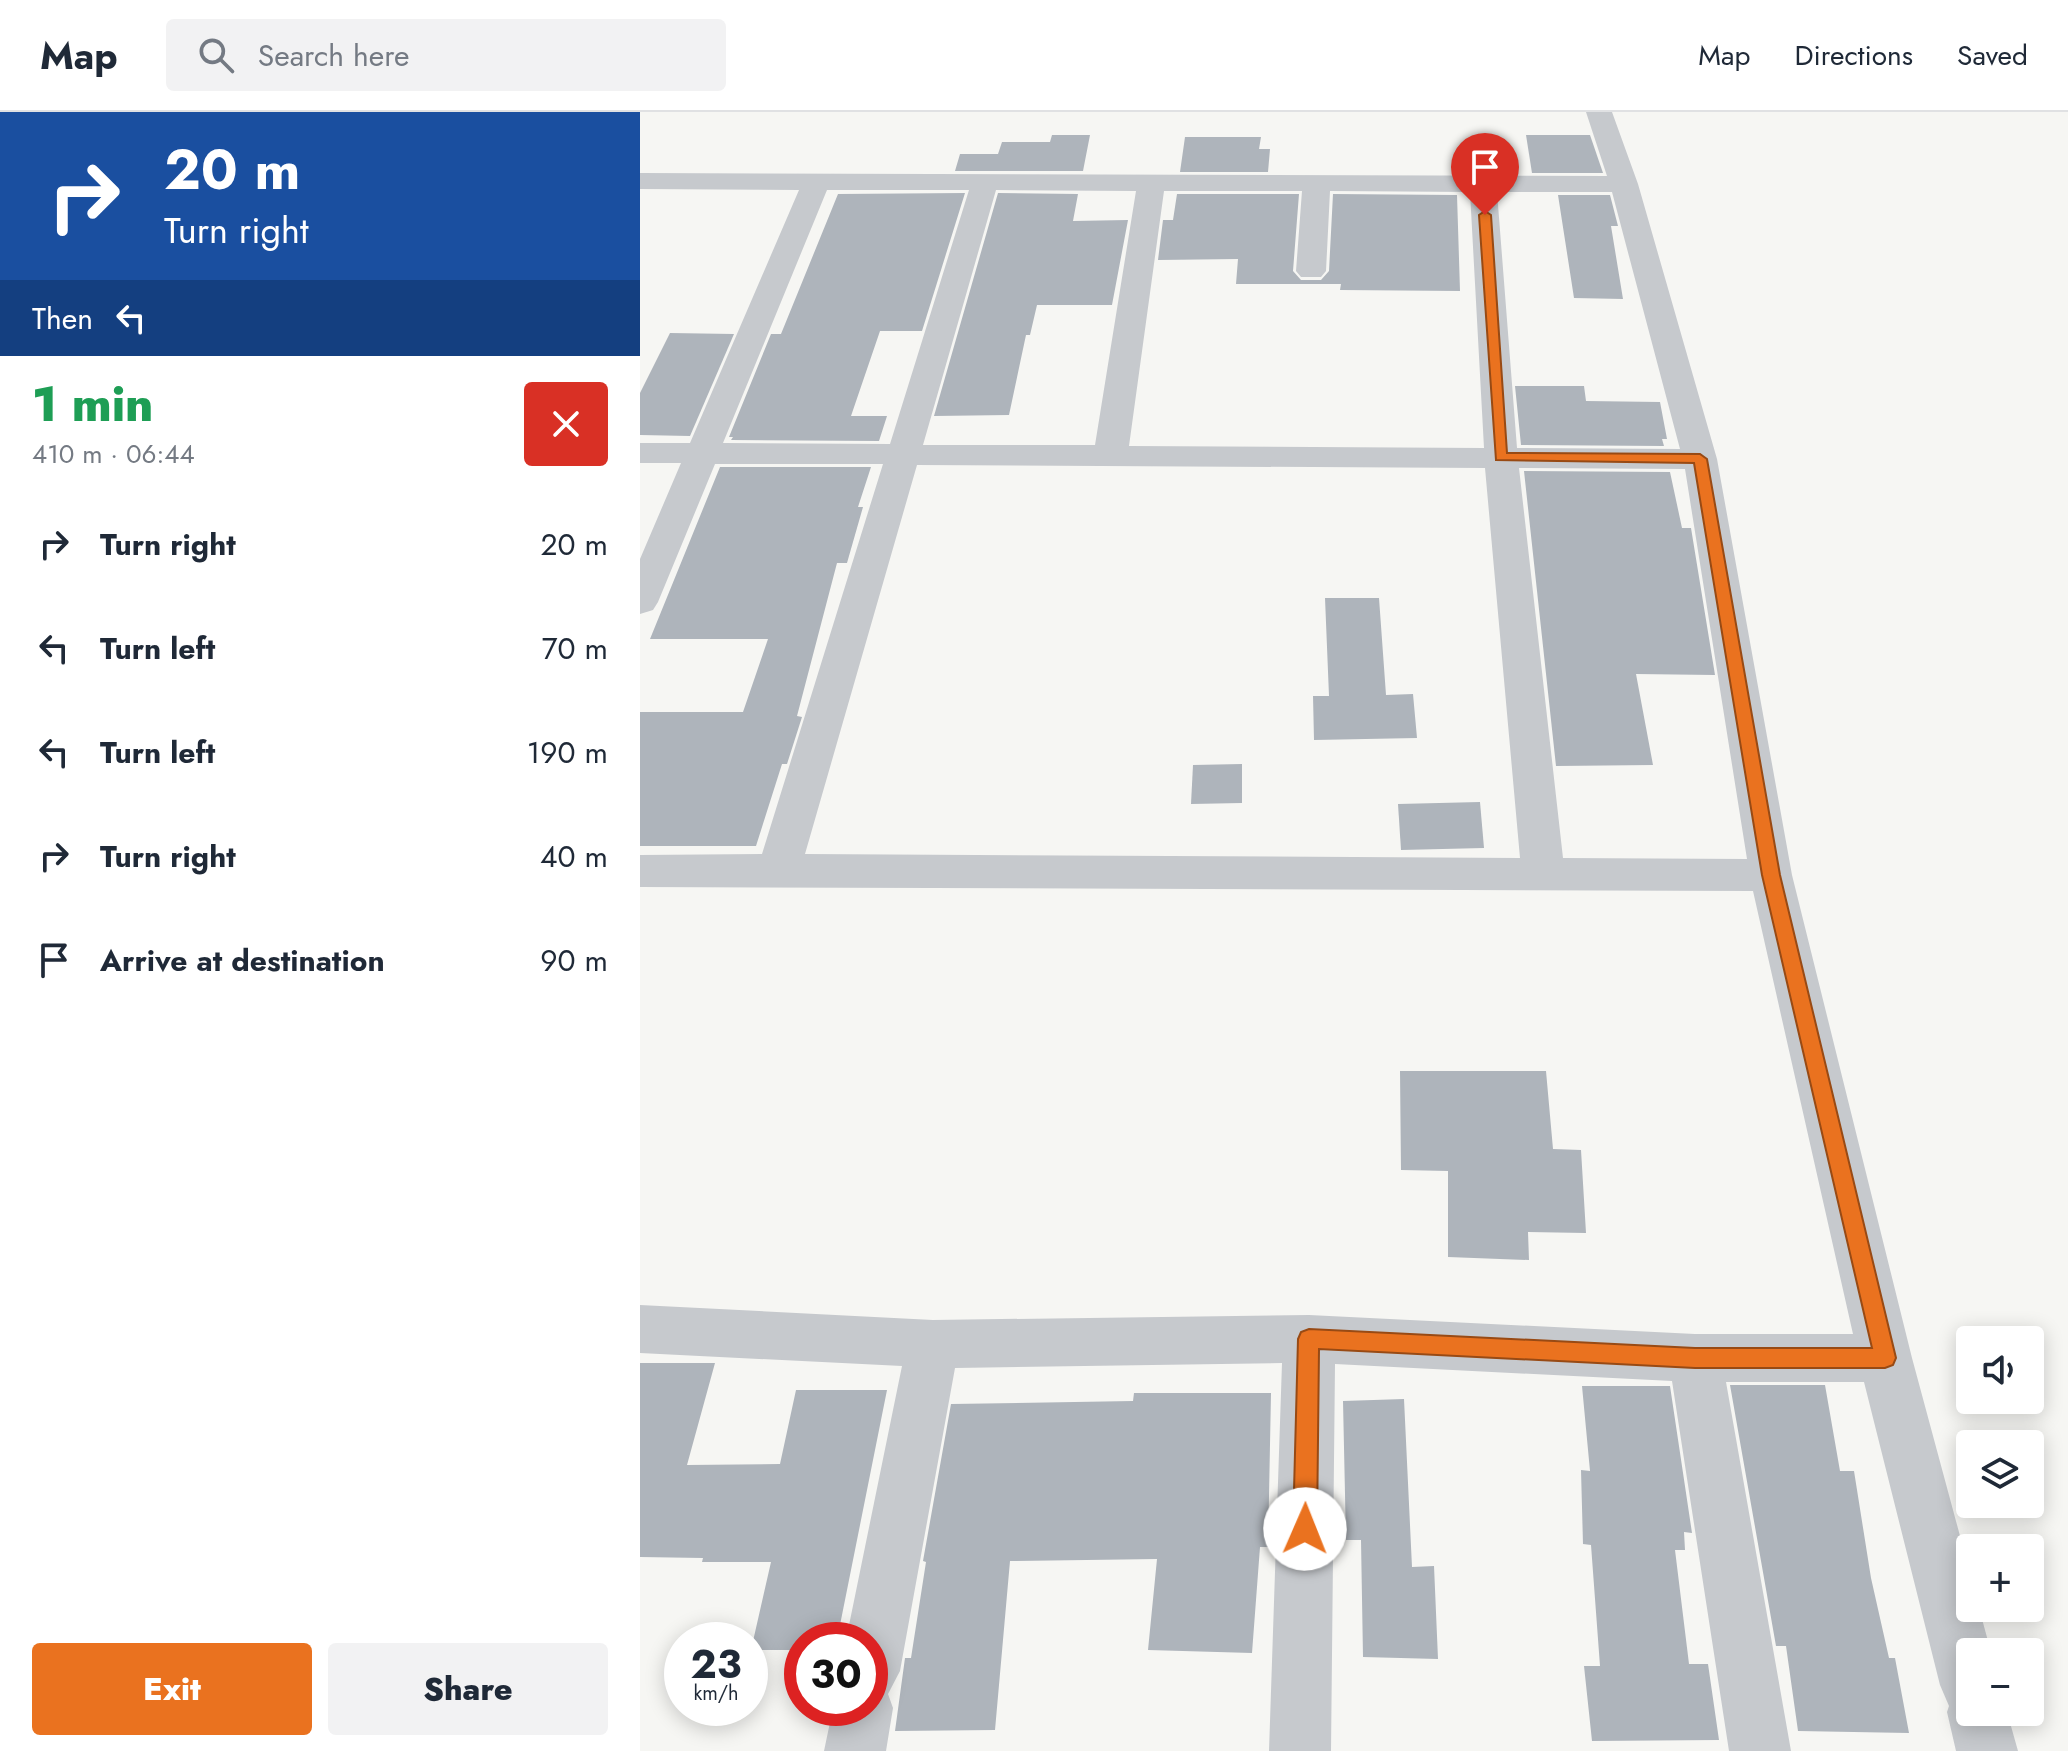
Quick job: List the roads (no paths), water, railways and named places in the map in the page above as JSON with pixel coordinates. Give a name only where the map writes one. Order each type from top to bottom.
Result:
[{"type":"street","points":[[1599,112],[1624,184],[1700,459],[1771,875],[1885,1358],[1958,1638]]},
{"type":"street","points":[[640,181],[1624,184]]},
{"type":"street","points":[[640,602],[816,182]]},
{"type":"street","points":[[779,869],[985,182]]},
{"type":"street","points":[[1111,453],[1151,183]]},
{"type":"street","points":[[1311,271],[1317,183]]},
{"type":"street","points":[[1483,184],[1501,457],[1543,875]]},
{"type":"street","points":[[640,453],[1111,453],[1700,459]]},
{"type":"street","points":[[640,871],[779,869],[1771,875]]},
{"type":"street","points":[[640,1329],[933,1344],[1309,1339],[1695,1358],[1885,1358]]},
{"type":"street","points":[[1300,1751],[1309,1339]]},
{"type":"street","points":[[879,1622],[933,1344]]},
{"type":"street","points":[[1695,1358],[1760,1751]]},
{"type":"street","points":[[855,1751],[860,1726]]},
{"type":"street","points":[[1981,1726],[1987,1751]]}]
